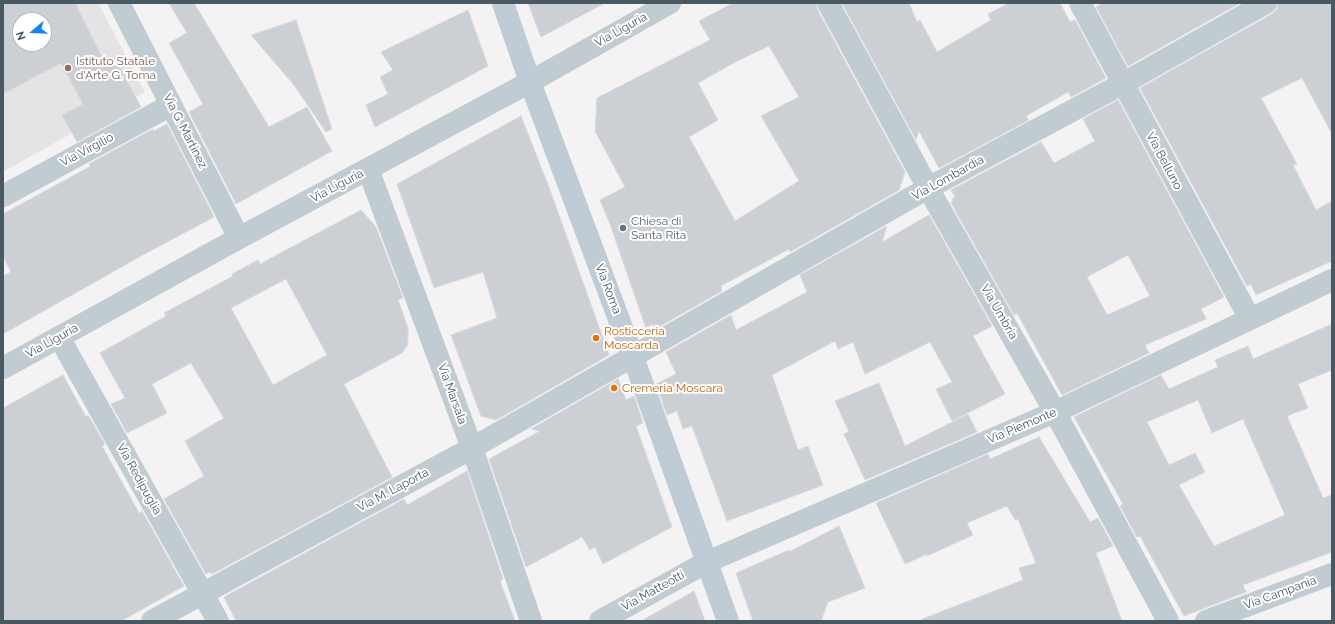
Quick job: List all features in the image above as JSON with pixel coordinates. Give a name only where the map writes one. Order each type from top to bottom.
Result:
[{"type":"main road","name":"Via Roma","points":[[503,3],[530,82],[633,357],[728,621]]},
{"type":"street","name":"Via G. Martinez","points":[[119,3],[239,238]]},
{"type":"street","name":"Via Liguria","points":[[3,368],[239,238],[530,82],[670,3]]},
{"type":"street","name":"Via Umbria","points":[[828,3],[928,188],[1056,412],[1168,621]]},
{"type":"street","name":"Via Belluno","points":[[1080,3],[1122,84],[1250,319]]},
{"type":"street","name":"Via Lombardia","points":[[633,357],[928,188],[1122,84],[1266,3]]},
{"type":"street","name":"Via Virgilio","points":[[3,196],[171,105]]},
{"type":"street","name":"Via Marsala","points":[[368,169],[472,448],[531,621]]},
{"type":"street","name":"Via Piemonte","points":[[706,562],[1056,412],[1332,280]]},
{"type":"street","name":"Via Redipuglia","points":[[59,337],[218,621]]},
{"type":"street","name":"Via M. Laporta","points":[[152,621],[472,448],[633,357]]},
{"type":"street","name":"Via Matteotti","points":[[600,621],[706,562]]},
{"type":"street","name":"Via Campania","points":[[1206,621],[1332,574]]},
{"type":"shaded area","name":"Istituto Statale d'Arte G. Toma","points":[[3,3],[98,3],[145,92],[3,172]]},
{"type":"building","points":[[3,3],[75,3],[106,65],[116,61],[141,107],[77,142],[62,115],[83,104],[61,63],[3,94]]},
{"type":"building","points":[[169,3],[194,3],[269,127],[307,107],[332,151],[236,204],[189,112],[203,104],[169,43],[187,33]]},
{"type":"building","points":[[528,3],[605,3],[541,37]]},
{"type":"building","points":[[733,3],[816,3],[817,9],[905,172],[899,190],[790,252],[789,249],[721,286],[722,291],[655,329],[653,324],[646,328],[610,224],[600,200],[625,187],[595,131],[597,98],[710,40],[699,21]],"holes":[[[769,46],[799,97],[761,116],[799,181],[735,221],[689,137],[718,120],[698,83],[739,60]]]},
{"type":"building","points":[[842,3],[909,3],[917,22],[920,20],[937,52],[991,20],[988,14],[1009,3],[1060,3],[1070,22],[1075,20],[1106,78],[1071,97],[1068,92],[1026,116],[1029,120],[939,168],[919,131],[916,140]]},
{"type":"building","points":[[1103,3],[1240,3],[1128,66],[1096,7]]},
{"type":"building","points":[[1278,3],[1332,3],[1332,134],[1302,78],[1261,98],[1297,164],[1293,165],[1316,210],[1332,201],[1332,261],[1256,295],[1251,284],[1247,286],[1140,88],[1272,14],[1277,9]]},
{"type":"building","points":[[468,10],[488,66],[375,127],[366,105],[388,94],[380,77],[393,70],[381,52]]},
{"type":"building","points":[[296,20],[332,129],[326,132],[294,85],[251,35]]},
{"type":"building","points":[[1118,100],[1224,297],[1201,309],[1206,319],[1145,345],[1149,353],[1062,395],[1017,313],[1014,315],[951,203],[953,201],[952,199],[955,197],[951,190],[1041,142],[1054,163],[1095,141],[1083,119]],"holes":[[[1128,255],[1150,296],[1107,315],[1087,277]]]},
{"type":"building","points":[[521,116],[550,190],[609,355],[496,420],[481,416],[451,335],[497,318],[483,272],[434,288],[397,184]]},
{"type":"building","points":[[167,124],[214,217],[139,257],[3,334],[3,276],[11,272],[3,256],[3,214],[91,166],[89,164],[153,129],[154,131]]},
{"type":"building","points":[[361,210],[376,227],[403,298],[398,300],[408,328],[407,346],[402,353],[344,384],[392,477],[212,574],[210,572],[206,574],[164,499],[204,476],[185,441],[224,418],[191,363],[152,384],[167,413],[127,433],[111,404],[125,398],[100,353],[166,316],[164,313],[233,276],[232,274],[258,260],[260,264]],"holes":[[[286,279],[327,355],[273,385],[231,308]]]},
{"type":"building","points":[[929,215],[992,326],[973,336],[1005,394],[952,421],[936,389],[952,382],[930,342],[865,374],[853,342],[838,349],[835,341],[772,375],[798,450],[808,446],[823,485],[727,521],[692,426],[683,429],[677,411],[667,415],[656,384],[676,374],[666,352],[731,315],[736,330],[807,292],[800,275],[887,226],[882,242]]},
{"type":"building","points":[[1332,324],[1332,370],[1298,384],[1308,408],[1287,416],[1323,498],[1332,495],[1332,552],[1243,585],[1246,592],[1184,616],[1140,536],[1137,537],[1120,506],[1123,504],[1074,417],[1161,375],[1169,389],[1218,367],[1215,360],[1248,346],[1253,359]],"holes":[[[1198,400],[1212,433],[1243,419],[1285,515],[1214,546],[1179,485],[1205,472],[1195,453],[1169,465],[1147,422]]]},
{"type":"building","points":[[63,375],[86,417],[88,415],[105,444],[102,446],[139,513],[142,511],[184,586],[121,621],[3,621],[3,408]]},
{"type":"building","points":[[618,379],[626,400],[634,396],[643,423],[636,426],[672,527],[603,564],[595,547],[590,550],[582,537],[526,567],[489,459],[540,431],[531,429]]},
{"type":"building","points":[[879,383],[905,446],[968,414],[977,432],[865,480],[844,434],[849,432],[835,401]]},
{"type":"building","points":[[1039,437],[1090,522],[1098,518],[1113,546],[1096,553],[1122,621],[922,621],[922,619],[1023,580],[1019,568],[1036,563],[1018,519],[1015,520],[1007,506],[967,523],[973,535],[927,556],[927,554],[905,564],[876,503],[988,454],[990,459]]},
{"type":"building","points":[[467,471],[503,579],[500,581],[515,621],[236,621],[224,597],[404,499],[407,505]]},
{"type":"building","points":[[839,526],[865,588],[828,602],[821,621],[753,621],[736,573],[789,550],[789,552]]},
{"type":"building","points":[[694,591],[705,621],[641,621]]},
{"type":"place","name":"Istituto Statale d'Arte G. Toma","points":[[68,68]]},
{"type":"place","name":"Chiesa di Santa Rita","points":[[623,228]]},
{"type":"place","name":"Rosticceria Moscarda","points":[[596,338]]},
{"type":"place","name":"Cremeria Moscara","points":[[614,388]]}]
